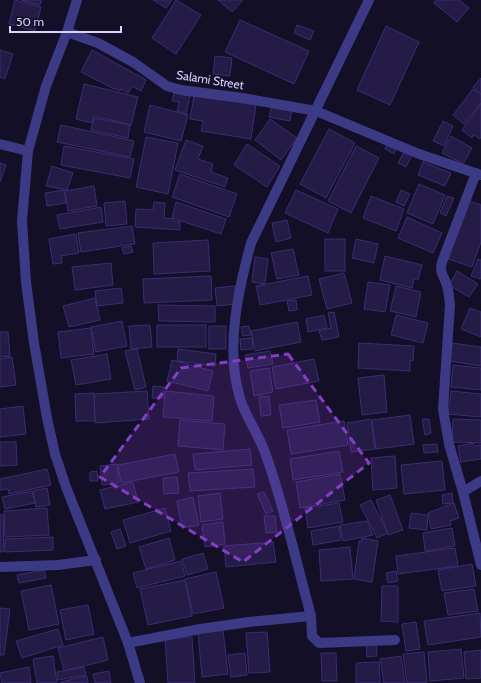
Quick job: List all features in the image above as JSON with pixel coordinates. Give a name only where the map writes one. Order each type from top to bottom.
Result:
[{"type":"street","points":[[77,0],[67,32],[46,86],[28,151],[22,221],[26,282],[46,418],[54,454],[128,643],[140,683]]},
{"type":"street","points":[[369,0],[251,243],[240,282],[233,346],[236,381],[240,398],[266,455],[311,616],[312,636],[319,643],[396,640]]},
{"type":"street","name":"Salami Street","points":[[67,32],[98,43],[133,62],[167,86],[181,90],[243,98],[316,111],[418,154],[479,174]]},
{"type":"street","points":[[0,144],[28,151]]},
{"type":"street","points":[[479,174],[442,262],[440,272],[446,283],[450,305],[443,409],[449,444],[464,492],[481,565]]},
{"type":"street","points":[[464,492],[481,481]]},
{"type":"street","points":[[0,567],[58,565],[96,560]]},
{"type":"street","points":[[128,643],[221,626],[311,616]]},
{"type":"highlighted area","points":[[288,354],[369,463],[243,562],[100,477],[181,368]]},
{"type":"building","points":[[15,0],[41,7],[35,31],[9,24]]},
{"type":"building","points":[[21,0],[41,0],[40,5]]},
{"type":"building","points":[[153,0],[172,0],[166,8]]},
{"type":"building","points":[[176,0],[201,15],[176,54],[152,38]]},
{"type":"building","points":[[218,0],[243,0],[232,12]]},
{"type":"building","points":[[436,0],[459,0],[469,8],[457,22],[434,3]]},
{"type":"building","points":[[240,20],[309,51],[294,84],[225,52]]},
{"type":"building","points":[[297,25],[314,31],[310,40],[294,33]]},
{"type":"building","points":[[386,26],[419,42],[390,105],[357,90]]},
{"type":"building","points":[[0,50],[13,54],[5,79],[0,77]]},
{"type":"building","points":[[92,50],[146,80],[141,91],[132,86],[128,93],[121,89],[120,91],[81,72]]},
{"type":"building","points":[[215,56],[232,58],[230,76],[213,74]]},
{"type":"building","points":[[481,78],[481,94],[473,87]]},
{"type":"building","points":[[84,84],[138,97],[131,125],[94,116],[92,123],[76,119]]},
{"type":"building","points":[[473,89],[481,95],[481,103],[464,124],[453,115]]},
{"type":"building","points":[[174,93],[190,96],[186,114],[177,111],[179,102],[172,101]]},
{"type":"building","points":[[194,96],[256,105],[251,139],[201,131],[203,121],[190,119]]},
{"type":"building","points":[[272,104],[292,108],[290,121],[269,117]]},
{"type":"building","points":[[481,104],[481,137],[480,139],[474,135],[472,138],[462,130]]},
{"type":"building","points":[[150,105],[188,115],[181,141],[144,132]]},
{"type":"building","points":[[94,118],[130,125],[128,138],[91,130]]},
{"type":"building","points":[[270,119],[297,138],[281,160],[255,140]]},
{"type":"building","points":[[443,121],[453,126],[444,146],[433,141]]},
{"type":"building","points":[[61,125],[134,141],[130,157],[57,142]]},
{"type":"building","points":[[329,129],[355,143],[326,198],[300,184]]},
{"type":"building","points":[[451,136],[472,148],[463,164],[442,153]]},
{"type":"building","points":[[146,137],[178,143],[168,194],[136,187]]},
{"type":"building","points":[[186,140],[203,146],[198,159],[213,164],[211,172],[228,178],[225,187],[175,170]]},
{"type":"building","points":[[388,142],[397,147],[394,154],[385,149]]},
{"type":"building","points":[[247,144],[280,166],[267,187],[234,165]]},
{"type":"building","points":[[64,146],[134,159],[130,178],[61,165]]},
{"type":"building","points":[[356,146],[379,158],[351,213],[328,201]]},
{"type":"building","points":[[405,150],[412,155],[406,167],[398,163]]},
{"type":"building","points":[[423,162],[451,173],[445,186],[418,175]]},
{"type":"building","points":[[0,163],[6,165],[0,182]]},
{"type":"building","points":[[52,166],[73,173],[67,190],[46,186]]},
{"type":"building","points":[[180,174],[237,194],[229,217],[172,197]]},
{"type":"building","points":[[419,184],[445,195],[433,224],[407,213]]},
{"type":"building","points":[[94,186],[97,206],[68,211],[65,191]]},
{"type":"building","points":[[64,190],[66,203],[47,206],[45,193]]},
{"type":"building","points":[[296,190],[338,209],[328,233],[285,213]]},
{"type":"building","points":[[401,190],[410,194],[404,206],[396,202]]},
{"type":"building","points":[[371,196],[404,209],[396,231],[363,218]]},
{"type":"building","points":[[447,196],[454,198],[446,216],[440,213]]},
{"type":"building","points":[[125,201],[127,224],[106,226],[104,203]]},
{"type":"building","points":[[469,201],[481,205],[481,242],[472,267],[448,259]]},
{"type":"building","points":[[154,202],[165,203],[164,218],[173,219],[173,221],[180,222],[180,230],[135,227],[136,209],[153,210]]},
{"type":"building","points":[[176,202],[226,219],[221,234],[172,218]]},
{"type":"building","points":[[101,207],[103,222],[60,229],[57,215]]},
{"type":"building","points":[[407,217],[442,233],[433,253],[398,238]]},
{"type":"building","points":[[287,220],[291,238],[276,242],[272,223]]},
{"type":"building","points":[[132,226],[135,244],[81,252],[78,233]]},
{"type":"building","points":[[76,234],[79,253],[61,256],[62,263],[53,264],[49,239]]},
{"type":"building","points":[[325,239],[345,239],[345,271],[325,271]]},
{"type":"building","points":[[356,239],[378,244],[374,263],[352,258]]},
{"type":"building","points":[[208,240],[210,271],[154,274],[153,243]]},
{"type":"building","points":[[131,246],[133,252],[124,254],[122,248]]},
{"type":"building","points":[[293,249],[299,275],[277,279],[271,253]]},
{"type":"building","points":[[385,256],[422,265],[418,280],[414,279],[412,288],[380,280]]},
{"type":"building","points":[[255,257],[268,259],[265,284],[252,282]]},
{"type":"building","points":[[478,259],[481,260],[481,279],[471,276]]},
{"type":"building","points":[[111,263],[113,285],[75,290],[72,267]]},
{"type":"building","points":[[457,271],[478,284],[469,297],[449,285]]},
{"type":"building","points":[[344,273],[352,303],[327,309],[319,279]]},
{"type":"building","points":[[211,276],[212,300],[144,303],[143,279]]},
{"type":"building","points":[[308,276],[312,295],[260,305],[256,286]]},
{"type":"building","points":[[368,282],[390,285],[385,312],[364,309]]},
{"type":"building","points":[[235,286],[236,304],[217,306],[215,288]]},
{"type":"building","points":[[396,286],[421,292],[416,317],[390,311]]},
{"type":"building","points":[[121,288],[123,303],[97,306],[95,291]]},
{"type":"building","points":[[95,298],[100,320],[69,327],[63,306]]},
{"type":"building","points":[[296,300],[297,310],[289,311],[287,301]]},
{"type":"building","points":[[158,305],[215,306],[215,322],[159,321]]},
{"type":"building","points":[[470,308],[481,312],[481,337],[461,329]]},
{"type":"building","points":[[334,312],[339,337],[322,340],[319,331],[331,328],[328,313]]},
{"type":"building","points":[[324,315],[327,328],[308,332],[306,319]]},
{"type":"building","points":[[396,315],[428,323],[423,343],[391,335]]},
{"type":"building","points":[[122,321],[127,346],[96,352],[91,327]]},
{"type":"building","points":[[297,322],[301,342],[255,351],[251,331]]},
{"type":"building","points":[[150,325],[152,347],[131,349],[129,326]]},
{"type":"building","points":[[157,325],[206,325],[206,347],[157,347]]},
{"type":"building","points":[[209,326],[226,326],[226,349],[209,349]]},
{"type":"building","points":[[249,326],[251,335],[243,336],[241,327]]},
{"type":"building","points":[[91,328],[94,354],[61,358],[58,332]]},
{"type":"building","points":[[0,332],[8,332],[10,356],[0,357]]},
{"type":"building","points":[[252,338],[253,349],[241,350],[240,339]]},
{"type":"building","points":[[359,343],[414,346],[413,361],[410,360],[410,371],[358,368]]},
{"type":"building","points":[[452,343],[481,347],[481,366],[450,361]]},
{"type":"building","points":[[137,349],[146,387],[135,390],[125,351]]},
{"type":"building","points":[[178,349],[216,354],[215,366],[177,361]]},
{"type":"building","points":[[270,351],[273,364],[248,368],[245,355]]},
{"type":"building","points":[[107,354],[111,379],[76,385],[71,360]]},
{"type":"building","points":[[12,357],[16,385],[0,387],[0,359]]},
{"type":"building","points":[[314,359],[319,381],[276,389],[272,367]]},
{"type":"building","points":[[172,360],[213,371],[208,391],[167,381]]},
{"type":"building","points":[[453,365],[481,368],[481,390],[451,387]]},
{"type":"building","points":[[269,368],[273,392],[254,396],[250,371]]},
{"type":"building","points":[[384,375],[387,412],[362,415],[358,378]]},
{"type":"building","points":[[153,386],[164,387],[163,398],[152,398]]},
{"type":"building","points":[[147,391],[149,419],[95,423],[94,394]]},
{"type":"building","points":[[165,391],[214,396],[212,421],[163,417]]},
{"type":"building","points":[[451,391],[481,394],[481,417],[448,414]]},
{"type":"building","points":[[94,393],[95,421],[76,421],[75,394]]},
{"type":"building","points":[[269,396],[271,415],[261,416],[259,397]]},
{"type":"building","points":[[316,400],[320,422],[283,428],[279,405]]},
{"type":"building","points":[[23,406],[26,434],[0,437],[0,409]]},
{"type":"building","points":[[410,415],[414,444],[376,449],[372,420]]},
{"type":"building","points":[[371,419],[375,449],[351,452],[347,423]]},
{"type":"building","points":[[422,419],[429,419],[431,433],[425,435]]},
{"type":"building","points":[[453,419],[481,420],[481,443],[452,442]]},
{"type":"building","points":[[180,420],[225,424],[223,450],[178,446]]},
{"type":"building","points":[[344,421],[348,445],[291,454],[287,430]]},
{"type":"building","points":[[0,442],[16,442],[17,465],[0,466]]},
{"type":"building","points":[[473,443],[474,446],[481,445],[481,459],[461,462],[458,446]]},
{"type":"building","points":[[437,444],[438,452],[424,453],[423,445]]},
{"type":"building","points":[[250,449],[252,465],[195,470],[193,454]]},
{"type":"building","points":[[339,451],[343,472],[293,480],[290,459]]},
{"type":"building","points":[[175,454],[179,472],[121,483],[118,465]]},
{"type":"building","points":[[395,456],[397,488],[373,490],[371,458]]},
{"type":"building","points":[[442,461],[445,490],[404,494],[401,465]]},
{"type":"building","points":[[117,464],[119,483],[102,485],[100,466]]},
{"type":"building","points":[[47,469],[51,485],[9,494],[8,489],[0,490],[0,479]]},
{"type":"building","points":[[253,469],[255,487],[190,491],[188,473]]},
{"type":"building","points":[[97,471],[98,481],[90,481],[90,472]]},
{"type":"building","points":[[340,474],[345,500],[300,508],[296,482]]},
{"type":"building","points":[[177,477],[179,493],[164,494],[163,478]]},
{"type":"building","points":[[133,482],[138,502],[105,509],[100,490]]},
{"type":"building","points":[[47,488],[50,505],[36,507],[33,491]]},
{"type":"building","points":[[32,491],[35,503],[5,509],[2,497]]},
{"type":"building","points":[[264,492],[273,511],[266,514],[257,494]]},
{"type":"building","points":[[220,493],[223,519],[201,522],[198,496]]},
{"type":"building","points":[[452,493],[453,503],[443,504],[442,495]]},
{"type":"building","points":[[390,495],[403,530],[388,535],[376,500]]},
{"type":"building","points":[[193,497],[199,525],[182,528],[177,501]]},
{"type":"building","points":[[371,500],[388,533],[377,538],[360,505]]},
{"type":"building","points":[[339,503],[343,522],[308,528],[305,508]]},
{"type":"building","points":[[454,503],[459,518],[450,521],[451,525],[431,529],[428,513]]},
{"type":"building","points":[[47,508],[49,535],[5,537],[4,511]]},
{"type":"building","points":[[165,508],[171,531],[130,543],[123,520]]},
{"type":"building","points":[[411,513],[428,515],[427,530],[409,528]]},
{"type":"building","points":[[0,515],[3,515],[4,551],[0,552]]},
{"type":"building","points":[[264,516],[275,516],[277,532],[266,533]]},
{"type":"building","points":[[367,521],[373,535],[343,541],[340,525]]},
{"type":"building","points":[[223,522],[225,544],[205,547],[202,525]]},
{"type":"building","points":[[339,526],[341,540],[313,545],[311,531]]},
{"type":"building","points":[[452,528],[455,546],[425,551],[423,533]]},
{"type":"building","points":[[120,529],[126,546],[117,549],[111,532]]},
{"type":"building","points":[[53,537],[53,550],[5,552],[5,539]]},
{"type":"building","points":[[169,538],[175,560],[146,569],[139,547]]},
{"type":"building","points":[[362,538],[378,541],[372,582],[354,579],[359,541],[361,542]]},
{"type":"building","points":[[273,542],[276,562],[226,567],[224,546]]},
{"type":"building","points":[[350,547],[353,579],[321,581],[319,550]]},
{"type":"building","points":[[455,548],[458,566],[398,574],[396,556]]},
{"type":"building","points":[[203,553],[208,569],[187,575],[182,559]]},
{"type":"building","points":[[181,561],[185,576],[137,588],[133,573]]},
{"type":"building","points":[[472,564],[476,586],[442,591],[438,570]]},
{"type":"building","points":[[44,570],[46,578],[19,583],[17,575]]},
{"type":"building","points":[[396,571],[398,581],[388,583],[386,573]]},
{"type":"building","points":[[216,572],[224,608],[193,614],[185,579]]},
{"type":"building","points":[[185,580],[192,616],[148,625],[140,589]]},
{"type":"building","points":[[51,585],[59,624],[29,630],[21,591]]},
{"type":"building","points":[[382,586],[398,586],[398,622],[381,621]]},
{"type":"building","points":[[474,589],[478,611],[448,615],[444,593]]},
{"type":"building","points":[[88,605],[94,634],[66,640],[60,610]]},
{"type":"building","points":[[0,608],[10,609],[4,655],[0,655]]},
{"type":"building","points":[[480,613],[481,637],[428,645],[424,621]]},
{"type":"building","points":[[416,622],[420,649],[406,651],[402,624]]},
{"type":"building","points":[[58,629],[63,645],[22,658],[16,641]]},
{"type":"building","points":[[223,630],[228,674],[202,677],[198,632]]},
{"type":"building","points":[[267,632],[270,672],[249,673],[246,633]]},
{"type":"building","points":[[103,637],[108,660],[64,671],[58,648]]},
{"type":"building","points":[[192,637],[195,683],[168,683],[165,638]]},
{"type":"building","points":[[366,643],[376,643],[377,656],[367,657]]},
{"type":"building","points":[[461,649],[464,678],[430,681],[428,652]]},
{"type":"building","points":[[481,650],[481,678],[466,679],[464,652]]},
{"type":"building","points":[[424,652],[427,683],[407,683],[403,654]]},
{"type":"building","points":[[245,653],[247,675],[231,677],[228,655]]},
{"type":"building","points":[[321,653],[336,653],[337,681],[322,681]]},
{"type":"building","points":[[53,656],[57,683],[37,683],[33,659]]},
{"type":"building","points":[[401,656],[405,683],[384,683],[380,659]]},
{"type":"building","points":[[379,662],[380,683],[356,683],[356,663]]},
{"type":"building","points":[[29,667],[31,683],[2,683],[0,673]]},
{"type":"building","points":[[84,667],[86,675],[58,680],[57,672]]},
{"type":"building","points":[[109,671],[111,683],[95,683],[93,674]]},
{"type":"building","points":[[87,676],[88,683],[61,683],[61,682]]}]
